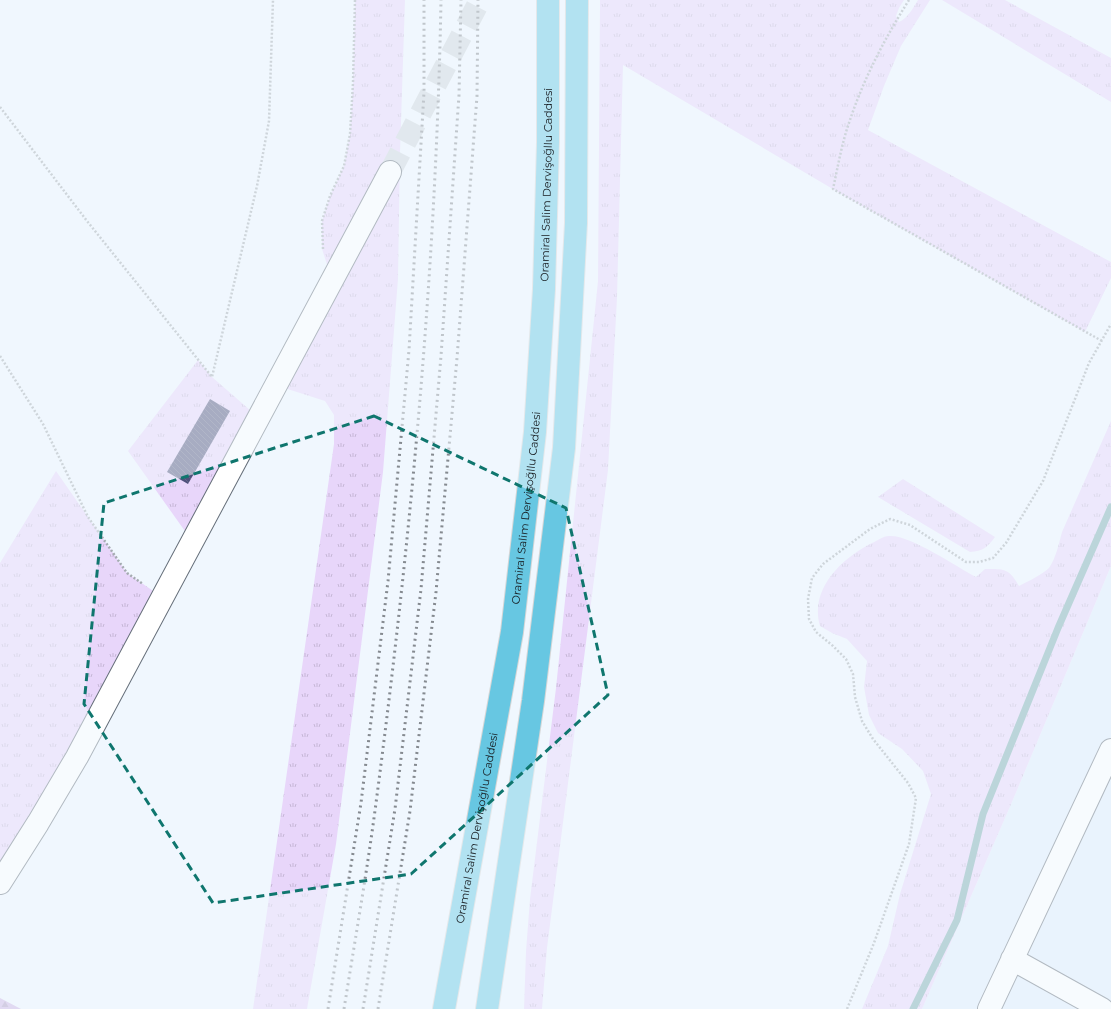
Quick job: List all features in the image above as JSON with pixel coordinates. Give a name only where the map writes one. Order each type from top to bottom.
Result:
[{"type":"main road","name":"Oramiral Salim Dervişoğllu Caddesi","points":[[444,1009],[512,632],[535,432],[544,290],[548,142],[548,0]]},
{"type":"main road","points":[[487,1009],[533,701],[564,448],[576,223],[578,0]]},
{"type":"lane","points":[[0,883],[77,757],[390,172]]},
{"type":"lane","points":[[989,1009],[1111,750]]},
{"type":"lane","points":[[1012,958],[1102,1009]]},
{"type":"path","points":[[0,107],[87,221],[212,377],[257,186],[269,121],[273,0]]},
{"type":"path","points":[[332,280],[322,248],[322,220],[330,196],[344,166],[350,134],[353,83],[354,0]]},
{"type":"path","points":[[909,0],[892,27],[862,88],[849,122],[832,189],[1102,341]]},
{"type":"path","points":[[847,1009],[874,943],[909,844],[916,798],[908,783],[873,739],[862,722],[856,697],[853,674],[846,659],[816,632],[809,619],[808,599],[812,578],[823,564],[870,529],[890,518],[910,525],[966,562],[978,562],[993,558],[1006,543],[1043,481],[1089,363],[1111,324]]},
{"type":"path","points":[[0,356],[43,424],[88,517],[106,544],[127,573],[162,597]]},
{"type":"highlighted area","points":[[374,416],[566,508],[608,695],[411,874],[213,903],[84,704],[104,503]]},
{"type":"shaded area","points":[[1111,566],[1111,1009],[922,1009],[1012,802]]},
{"type":"green space","points":[[355,0],[405,0],[398,279],[383,472],[336,844],[307,1009],[253,1009],[334,444],[334,415],[325,401],[275,385],[332,280],[322,249],[322,221],[330,196],[344,166],[350,134]]},
{"type":"green space","points":[[600,0],[904,0],[896,16],[899,22],[908,15],[918,0],[930,0],[901,46],[868,130],[1111,262],[1111,278],[1085,332],[848,198],[623,65],[617,298],[608,470],[547,948],[542,1009],[524,1009],[530,899],[556,688],[598,281]]},
{"type":"green space","points":[[942,0],[1005,0],[1111,58],[1111,102]]},
{"type":"green space","points":[[198,360],[212,377],[258,417],[192,541],[128,451]]},
{"type":"green space","points":[[1111,421],[1111,566],[1012,802],[922,1009],[862,1009],[888,946],[900,894],[931,794],[923,771],[902,749],[878,733],[869,715],[864,687],[867,661],[847,639],[820,626],[818,612],[819,600],[824,587],[839,566],[850,557],[861,549],[887,536],[898,537],[920,545],[976,577],[985,569],[997,569],[1009,573],[1019,586],[1035,578],[1049,568],[1054,560],[1062,532]]},
{"type":"green space","points":[[56,471],[127,573],[162,597],[0,883],[0,563]]},
{"type":"green space","points":[[903,479],[995,537],[990,544],[984,548],[978,551],[970,552],[878,497]]},
{"type":"green space","points":[[0,998],[21,1009],[0,1009]]},
{"type":"building","points":[[210,399],[230,411],[188,484],[167,472]]},
{"type":"waterway","points":[[913,1009],[957,920],[983,814],[1058,628],[1111,507]]},
{"type":"tunnel","points":[[390,172],[480,0]]},
{"type":"railway","points":[[328,1009],[361,803],[388,581],[409,350],[424,92],[424,0]]},
{"type":"railway","points":[[344,1009],[376,803],[389,703],[411,502],[420,402],[434,201],[441,0]]},
{"type":"railway","points":[[363,1009],[395,809],[421,589],[441,356],[459,95],[461,0]]},
{"type":"railway","points":[[378,1009],[410,811],[436,592],[457,358],[477,96],[478,0]]}]
